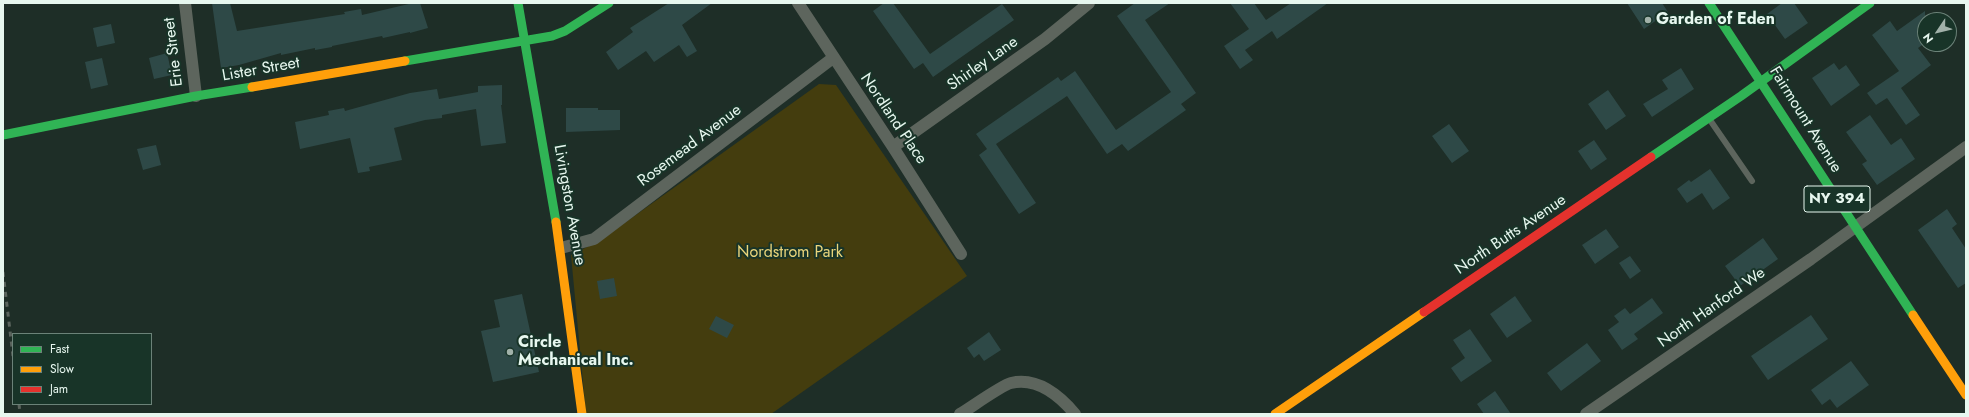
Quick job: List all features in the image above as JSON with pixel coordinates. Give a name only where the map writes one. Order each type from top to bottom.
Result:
[{"type":"street","name":"Erie Street","points":[[185,3],[196,96]]},
{"type":"street","name":"Livingston Avenue","points":[[518,3],[561,248],[582,414]]},
{"type":"street","name":"Lister Street","points":[[3,136],[196,96],[552,36],[565,31],[609,3]]},
{"type":"street","name":"Nordland Place","points":[[798,3],[893,147],[961,254]]},
{"type":"street","name":"Shirley Lane","points":[[893,147],[1045,39],[1089,3]]},
{"type":"street","name":"Fairmount Avenue","points":[[1709,3],[1762,80],[1855,227],[1966,395]]},
{"type":"street","name":"North Butts Avenue","points":[[1275,414],[1709,118],[1870,3]]},
{"type":"street","name":"Rosemead Avenue","points":[[561,248],[594,239],[833,58]]},
{"type":"street","name":"North Hanford We","points":[[1586,414],[1855,227],[1966,147]]},
{"type":"street","points":[[960,414],[1010,383],[1028,383],[1043,386],[1068,406],[1075,414]]},
{"type":"lane","points":[[1709,118],[1752,181]]},
{"type":"green space","name":"Nordstrom Park","points":[[819,84],[836,85],[967,276],[771,414],[586,414],[571,255],[599,241]]},
{"type":"building","points":[[212,3],[230,3],[237,31],[345,14],[344,12],[361,9],[362,15],[413,3],[420,3],[428,28],[410,33],[383,38],[382,36],[315,50],[315,48],[281,55],[281,53],[239,65],[221,68]]},
{"type":"building","points":[[669,3],[712,3],[682,25],[697,51],[687,57],[679,45],[654,62],[646,51],[618,70],[606,52],[633,32],[630,28]]},
{"type":"building","points":[[884,3],[893,3],[930,54],[1002,4],[1014,20],[933,77],[923,63],[914,69],[873,11]]},
{"type":"building","points":[[1135,3],[1170,3],[1145,20],[1196,93],[1181,104],[1186,110],[1128,151],[1122,144],[1107,154],[1067,96],[996,144],[1036,203],[1019,214],[979,155],[987,149],[976,134],[1058,77],[1061,81],[1075,71],[1116,130],[1171,92],[1117,16]]},
{"type":"building","points":[[1230,3],[1254,3],[1266,20],[1291,3],[1328,3],[1277,39],[1272,31],[1245,50],[1253,60],[1240,69],[1224,46],[1249,29]]},
{"type":"building","name":"Garden of Eden","points":[[1627,3],[1662,3],[1668,12],[1644,29]]},
{"type":"building","points":[[1782,3],[1794,3],[1808,23],[1785,39],[1767,14]]},
{"type":"building","points":[[1917,17],[1917,52],[1921,52],[1931,65],[1901,88],[1920,115],[1906,125],[1887,98],[1876,105],[1867,93],[1899,71],[1872,35],[1890,21],[1897,31]]},
{"type":"building","points":[[111,24],[115,43],[97,47],[93,28]]},
{"type":"building","points":[[167,53],[172,75],[154,79],[149,58]]},
{"type":"building","points":[[102,58],[108,85],[91,89],[85,62]]},
{"type":"building","points":[[1834,63],[1839,70],[1846,65],[1860,85],[1831,106],[1812,78]]},
{"type":"building","points":[[1681,68],[1694,89],[1652,117],[1643,104],[1668,89],[1662,80]]},
{"type":"building","points":[[502,85],[501,105],[506,143],[481,146],[476,109],[442,115],[442,118],[425,120],[394,128],[402,160],[369,167],[370,171],[358,173],[350,138],[300,149],[295,122],[329,115],[328,111],[344,108],[345,111],[410,93],[437,89],[439,99],[478,92],[478,86]]},
{"type":"building","points":[[1608,90],[1626,116],[1606,130],[1588,104]]},
{"type":"building","points":[[566,108],[620,110],[620,130],[566,132]]},
{"type":"building","points":[[1870,115],[1891,145],[1901,138],[1915,159],[1877,185],[1862,164],[1867,161],[1846,132]]},
{"type":"building","points":[[1449,124],[1469,151],[1452,163],[1432,136]]},
{"type":"building","points":[[1594,140],[1607,159],[1591,170],[1578,151]]},
{"type":"building","points":[[156,145],[161,165],[143,170],[137,149]]},
{"type":"building","points":[[1710,169],[1730,198],[1713,210],[1702,193],[1687,203],[1677,189],[1689,180],[1691,182]]},
{"type":"building","points":[[1947,209],[1957,224],[1952,228],[1966,249],[1966,283],[1958,288],[1918,230]]},
{"type":"building","points":[[1606,229],[1619,247],[1595,264],[1582,245]]},
{"type":"building","points":[[1763,238],[1778,259],[1740,286],[1725,266]]},
{"type":"building","points":[[1630,256],[1641,271],[1630,279],[1619,263]]},
{"type":"building","points":[[614,278],[617,296],[600,299],[597,281]]},
{"type":"building","name":"Circle Mechanical Inc.","points":[[522,294],[539,372],[493,382],[481,331],[500,327],[494,300]]},
{"type":"building","points":[[1515,296],[1532,321],[1507,338],[1490,314]]},
{"type":"building","points":[[1652,298],[1663,313],[1634,334],[1638,339],[1622,350],[1608,330],[1619,322],[1614,316],[1625,308],[1630,314]]},
{"type":"building","points":[[1811,315],[1828,339],[1768,380],[1751,356]]},
{"type":"building","points":[[716,316],[734,325],[727,338],[709,329]]},
{"type":"building","points":[[1470,329],[1492,361],[1461,382],[1451,368],[1465,358],[1453,340]]},
{"type":"building","points":[[989,332],[1001,350],[984,361],[979,354],[974,358],[967,348]]},
{"type":"building","points":[[1587,343],[1601,361],[1561,391],[1547,373]]},
{"type":"building","points":[[1851,361],[1869,385],[1837,408],[1830,399],[1822,405],[1811,390]]},
{"type":"building","points":[[1495,391],[1511,414],[1484,414],[1477,404]]},
{"type":"railway","points":[[3,272],[12,348]]},
{"type":"railway","points":[[19,405],[20,414]]},
{"type":"traffic: fast","points":[[518,3],[556,222]]},
{"type":"traffic: fast","points":[[405,61],[552,36],[565,31],[609,3]]},
{"type":"traffic: fast","points":[[1709,3],[1913,315]]},
{"type":"traffic: fast","points":[[1651,157],[1741,96],[1870,3]]},
{"type":"traffic: fast","points":[[3,135],[196,96],[252,87]]},
{"type":"traffic: slow","points":[[252,87],[405,61]]},
{"type":"traffic: slow","points":[[556,222],[582,414]]},
{"type":"traffic: slow","points":[[1275,414],[1424,312]]},
{"type":"traffic: slow","points":[[1913,315],[1966,395]]},
{"type":"traffic: jam","points":[[1424,312],[1651,157]]},
{"type":"place","name":"Garden of Eden","points":[[1648,20]]},
{"type":"place","name":"Circle Mechanical Inc.","points":[[510,352]]}]
